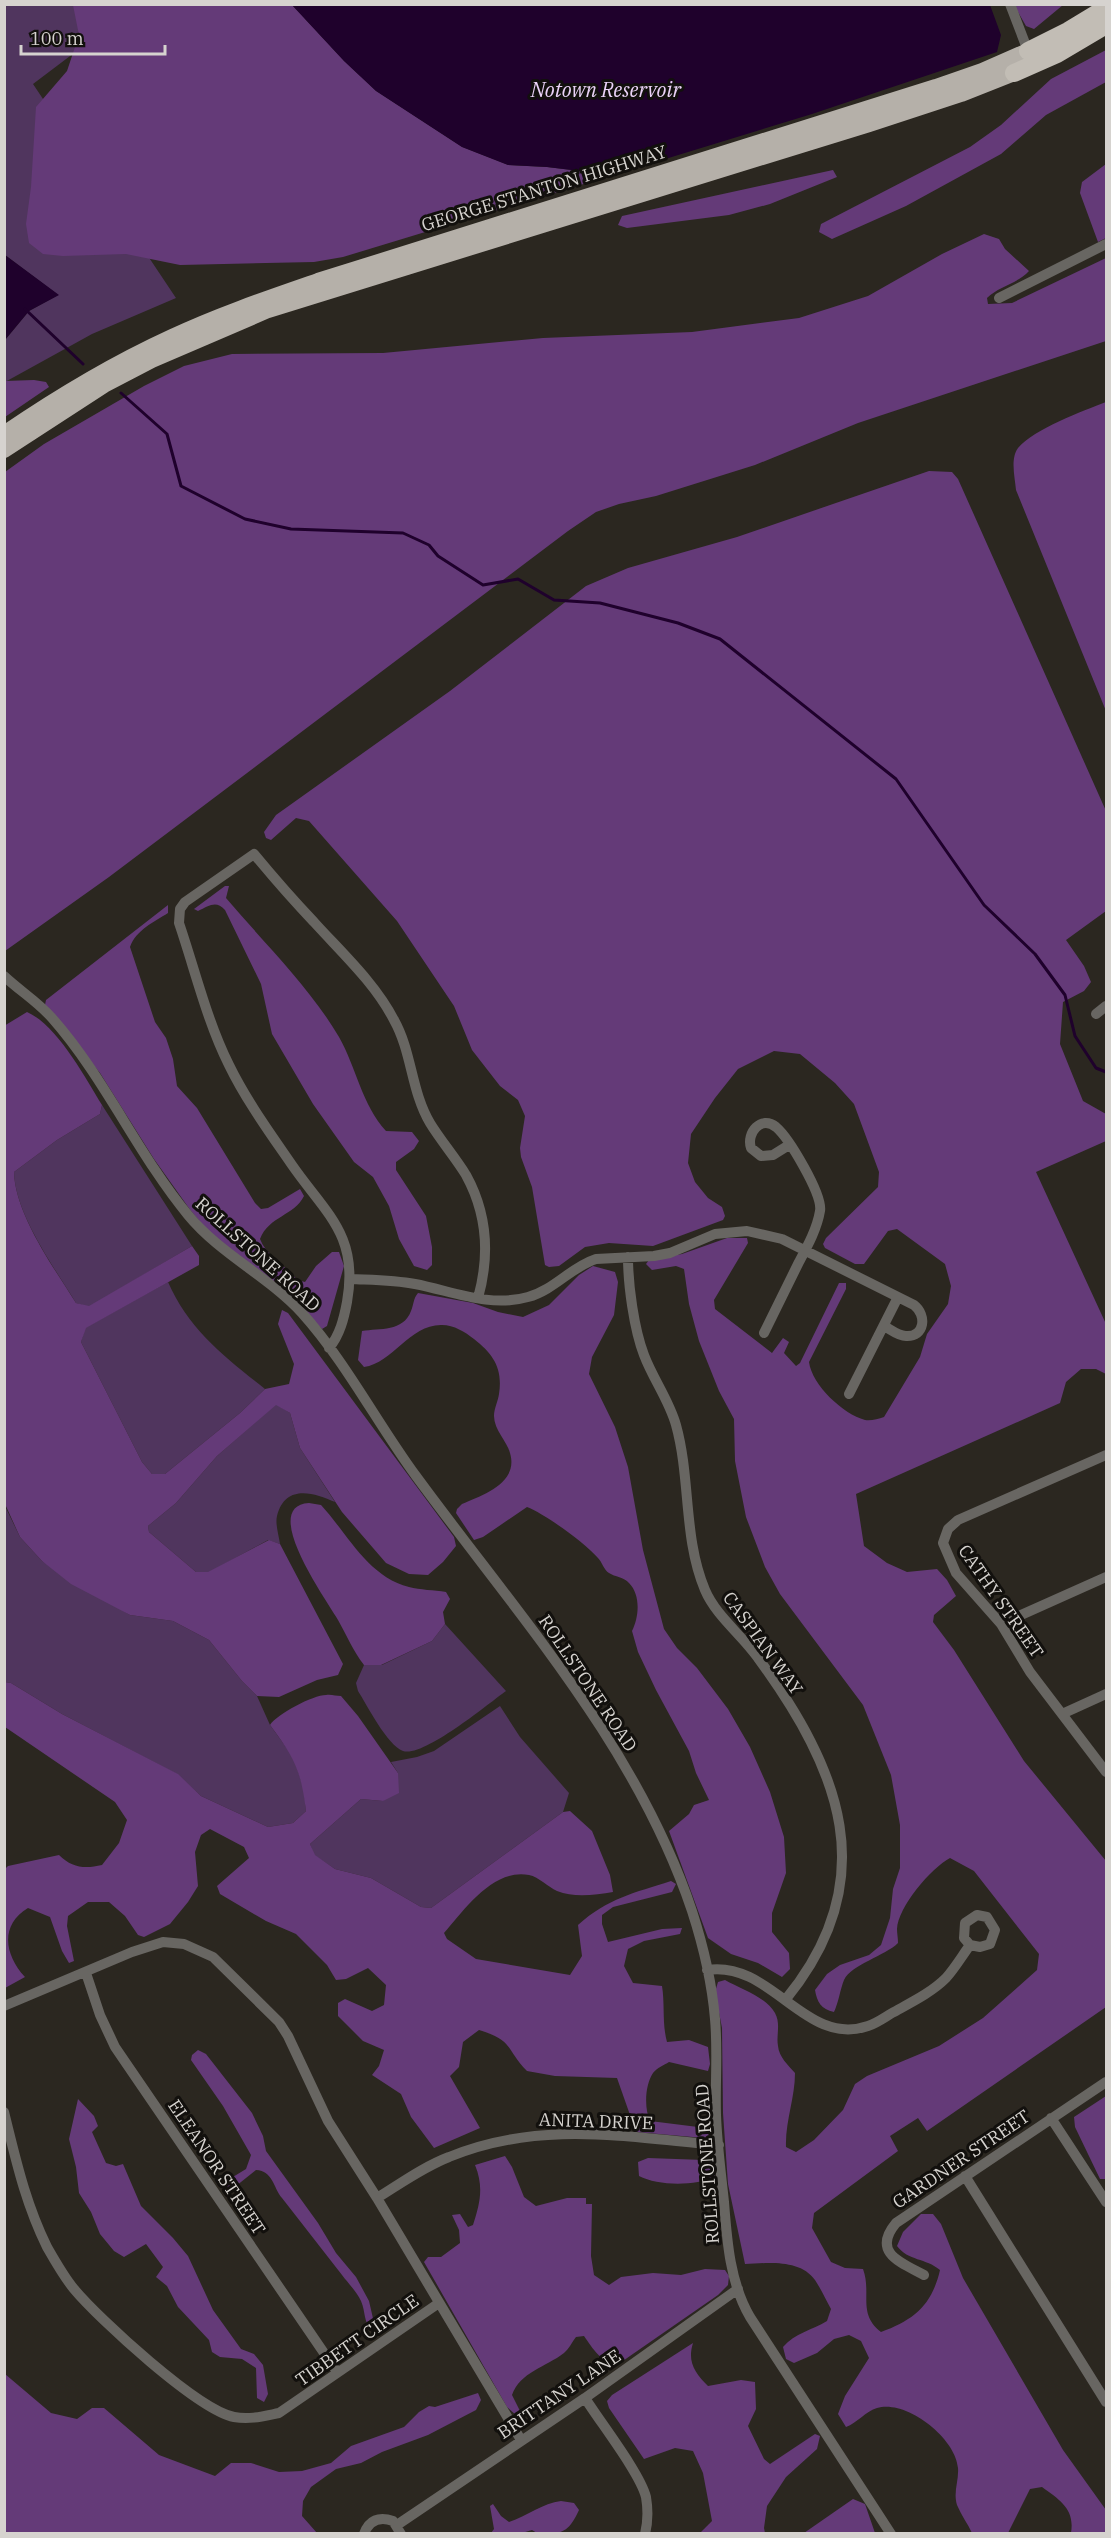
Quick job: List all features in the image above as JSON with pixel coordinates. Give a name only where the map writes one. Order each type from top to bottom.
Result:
[{"type":"highway","name":"GEORGE STANTON HIGHWAY","points":[[4,434],[54,400],[108,369],[172,336],[240,308],[329,277],[936,87],[982,71],[1028,51],[1107,8]]},
{"type":"highway","name":"GEORGE STANTON HIGHWAY","points":[[4,450],[104,385],[152,360],[268,310],[961,94],[1014,74],[1057,54],[1107,25]]},
{"type":"street","points":[[1010,4],[1028,51]]},
{"type":"street","points":[[999,298],[1107,244]]},
{"type":"street","points":[[329,1348],[340,1330],[351,1279],[350,1260],[333,1218],[280,1148],[229,1065],[179,923],[180,909],[185,902],[254,854],[359,970],[393,1018],[406,1048],[429,1122],[465,1174],[480,1211],[486,1240],[483,1278],[478,1298]]},
{"type":"street","name":"ROLLSTONE ROAD","points":[[4,976],[34,1000],[59,1026],[189,1217],[212,1239],[284,1295],[309,1322],[414,1473],[523,1617],[630,1774],[674,1860],[699,1933],[707,1970],[715,2016],[716,2116],[725,2223],[732,2271],[738,2289],[750,2317],[891,2534]]},
{"type":"street","points":[[1096,1014],[1107,1006]]},
{"type":"street","points":[[764,1333],[805,1250],[821,1210],[816,1188],[789,1145]]},
{"type":"street","points":[[351,1279],[415,1284],[478,1298],[507,1300],[525,1298],[551,1288],[588,1262],[611,1257],[654,1256],[670,1253],[701,1239],[730,1231],[768,1234],[805,1250],[919,1308],[923,1318],[921,1329],[913,1335],[907,1336],[884,1326]]},
{"type":"street","name":"CASPIAN WAY","points":[[628,1257],[634,1310],[643,1354],[676,1425],[693,1542],[698,1569],[706,1592],[716,1608],[758,1657],[810,1738],[824,1765],[838,1810],[842,1834],[841,1872],[836,1904],[828,1931],[813,1962],[786,1999]]},
{"type":"street","points":[[849,1394],[898,1297]]},
{"type":"street","name":"CATHY STREET","points":[[1107,1455],[967,1516],[948,1529],[943,1543],[951,1564],[961,1580],[1001,1624],[1026,1667],[1107,1772]]},
{"type":"street","points":[[1001,1624],[1107,1577]]},
{"type":"street","points":[[1062,1714],[1107,1694]]},
{"type":"street","name":"TIBBETT CIRCLE","points":[[4,2006],[132,1952],[169,1941],[196,1948],[213,1957],[279,2022],[288,2036],[328,2121],[439,2303],[279,2413],[256,2418],[233,2417],[207,2406],[102,2319],[73,2288],[48,2249],[28,2206],[4,2112]]},
{"type":"street","points":[[707,1970],[733,1970],[771,1988],[809,2018],[822,2025],[848,2029],[870,2025],[935,1987],[946,1978],[970,1945]]},
{"type":"street","name":"ELEANOR STREET","points":[[86,1972],[100,2015],[114,2046],[338,2372]]},
{"type":"street","name":"GARDNER STREET","points":[[924,2275],[892,2256],[886,2246],[889,2235],[900,2220],[1107,2082]]},
{"type":"street","points":[[1051,2118],[1105,2197]]},
{"type":"street","name":"ANITA DRIVE","points":[[377,2198],[449,2157],[517,2137],[581,2133],[719,2145]]},
{"type":"street","points":[[965,2176],[1107,2402]]},
{"type":"street","name":"BRITTANY LANE","points":[[364,2534],[370,2523],[375,2520],[387,2519],[399,2529],[521,2440],[585,2398],[738,2289]]},
{"type":"street","points":[[439,2303],[521,2440]]},
{"type":"street","points":[[585,2398],[635,2474],[645,2494],[648,2514],[645,2534]]},
{"type":"shaded area","points":[[5,5],[292,5],[344,61],[376,91],[462,147],[508,165],[346,235],[127,13],[33,84],[176,298],[92,334],[5,382],[5,340],[29,311],[58,295],[5,255]]},
{"type":"shaded area","points":[[73,5],[292,5],[344,61],[376,91],[462,147],[508,165],[613,175],[343,257],[314,262],[180,265],[126,254],[63,256],[43,254],[29,243],[26,224],[31,187],[36,107],[67,71],[79,35]]},
{"type":"shaded area","points":[[1014,5],[1063,5],[1034,29],[1026,26]]},
{"type":"shaded area","points":[[1106,50],[1106,82],[1046,115],[1001,154],[906,206],[832,239],[819,232],[821,224],[970,147],[1001,125],[1051,79]]},
{"type":"shaded area","points":[[1106,164],[1106,238],[1098,242],[1080,193],[1082,182]]},
{"type":"shaded area","points":[[833,170],[837,177],[770,204],[729,215],[627,228],[618,225],[622,216]]},
{"type":"shaded area","points":[[984,234],[999,239],[1005,249],[1029,271],[987,298],[988,304],[1012,303],[1106,258],[1106,341],[858,423],[755,465],[596,512],[109,877],[5,951],[5,472],[44,444],[144,386],[184,366],[232,354],[383,353],[543,338],[692,332],[799,318],[868,296],[942,254]]},
{"type":"shaded area","points":[[5,381],[46,382],[49,387],[5,417]]},
{"type":"shaded area","points":[[1106,402],[1106,711],[1016,490],[1014,463],[1018,448],[1035,434],[1059,421]]},
{"type":"shaded area","points":[[929,471],[952,472],[958,479],[1106,811],[1106,911],[1066,940],[1084,966],[1091,982],[1084,991],[1063,1002],[1060,1044],[1083,1101],[1106,1114],[1106,1141],[1036,1172],[1106,1324],[1106,1374],[1096,1369],[1081,1369],[1066,1382],[1060,1403],[856,1494],[864,1546],[887,1563],[907,1572],[937,1569],[947,1580],[956,1596],[934,1615],[933,1622],[954,1650],[1024,1761],[1106,1861],[1106,2007],[927,2131],[918,2118],[890,2136],[898,2151],[814,2213],[812,2228],[831,2262],[845,2268],[863,2269],[869,2318],[881,2332],[903,2322],[920,2310],[927,2302],[937,2282],[940,2270],[906,2254],[897,2246],[903,2232],[921,2214],[933,2214],[941,2224],[963,2278],[1063,2450],[1106,2510],[1106,2533],[1071,2533],[1071,2518],[1065,2506],[1042,2487],[1030,2489],[1008,2533],[972,2533],[956,2500],[958,2468],[955,2456],[949,2445],[928,2423],[902,2409],[889,2407],[877,2408],[846,2427],[838,2414],[845,2396],[869,2358],[861,2341],[849,2335],[834,2339],[817,2353],[794,2363],[786,2359],[783,2347],[798,2335],[827,2321],[831,2309],[815,2280],[801,2268],[783,2264],[745,2264],[728,2184],[723,2113],[722,2028],[715,1992],[718,1982],[725,1980],[753,1994],[766,2002],[775,2013],[778,2021],[780,2054],[795,2073],[786,2147],[796,2152],[814,2140],[843,2110],[855,2084],[867,2076],[939,2046],[983,2018],[1037,1970],[1039,1954],[974,1871],[950,1858],[925,1879],[909,1900],[899,1920],[898,1943],[848,1974],[834,2012],[823,2007],[818,2001],[815,1990],[827,1974],[840,1965],[869,1955],[881,1945],[890,1918],[893,1889],[900,1868],[900,1825],[891,1775],[863,1705],[780,1594],[765,1567],[746,1517],[735,1461],[734,1419],[719,1391],[699,1341],[689,1304],[684,1269],[676,1266],[652,1270],[646,1264],[649,1260],[682,1254],[727,1238],[747,1238],[748,1243],[714,1300],[715,1309],[772,1353],[783,1338],[789,1342],[784,1353],[796,1366],[800,1363],[839,1283],[846,1283],[846,1289],[809,1362],[811,1371],[822,1389],[838,1405],[856,1417],[874,1420],[884,1417],[920,1357],[927,1334],[948,1304],[951,1286],[945,1264],[897,1229],[888,1231],[864,1264],[855,1264],[825,1248],[823,1244],[826,1238],[878,1187],[879,1172],[854,1104],[835,1083],[800,1054],[774,1051],[738,1069],[691,1134],[688,1163],[695,1182],[708,1198],[722,1207],[725,1216],[723,1220],[653,1246],[609,1243],[585,1247],[559,1266],[545,1265],[532,1187],[521,1157],[520,1148],[525,1116],[518,1100],[500,1086],[472,1050],[454,1006],[397,921],[309,821],[296,818],[271,840],[266,838],[264,832],[276,815],[450,691],[586,586],[628,568],[737,537]]},
{"type":"shaded area","points":[[225,886],[229,886],[226,898],[300,982],[327,1018],[345,1049],[365,1098],[378,1121],[386,1131],[412,1132],[419,1141],[414,1149],[396,1162],[396,1170],[426,1216],[432,1247],[432,1265],[427,1270],[414,1266],[399,1239],[389,1206],[373,1177],[354,1162],[313,1104],[272,1034],[261,984],[225,910],[219,905],[198,911],[194,909]]},
{"type":"shaded area","points":[[168,905],[168,913],[141,931],[130,947],[155,1022],[166,1038],[173,1059],[177,1086],[197,1108],[255,1203],[261,1209],[268,1208],[300,1189],[304,1196],[300,1203],[264,1231],[260,1239],[272,1256],[297,1280],[305,1282],[316,1266],[332,1252],[339,1252],[344,1266],[327,1326],[322,1329],[282,1287],[213,1237],[191,1211],[154,1159],[100,1073],[45,1005],[46,1000]]},
{"type":"shaded area","points":[[27,1012],[49,1028],[59,1040],[102,1105],[100,1114],[57,1140],[14,1172],[16,1188],[28,1223],[76,1303],[89,1306],[192,1246],[199,1256],[199,1265],[86,1328],[81,1342],[142,1462],[152,1474],[165,1474],[240,1413],[265,1389],[289,1384],[294,1364],[278,1324],[282,1310],[288,1313],[454,1537],[456,1546],[428,1575],[409,1574],[386,1563],[342,1512],[300,1448],[290,1413],[276,1405],[217,1456],[176,1503],[148,1526],[149,1532],[196,1572],[208,1572],[269,1540],[280,1544],[343,1664],[338,1675],[317,1680],[279,1697],[257,1696],[209,1640],[173,1621],[130,1615],[71,1584],[42,1561],[20,1537],[5,1504],[4,1026]]},
{"type":"shaded area","points":[[102,1105],[192,1246],[89,1307],[76,1303],[37,1240],[21,1205],[14,1172],[57,1140],[100,1114]]},
{"type":"shaded area","points":[[593,1266],[615,1272],[618,1282],[614,1315],[592,1357],[589,1374],[615,1427],[628,1467],[643,1550],[664,1629],[728,1709],[750,1747],[770,1792],[784,1837],[786,1873],[772,1913],[772,1932],[789,1953],[790,1969],[782,1977],[758,1963],[731,1954],[708,1938],[669,1831],[689,1814],[694,1805],[709,1800],[696,1773],[689,1751],[638,1652],[632,1631],[638,1606],[633,1588],[625,1579],[607,1572],[598,1558],[575,1537],[527,1507],[483,1537],[474,1540],[456,1513],[462,1504],[497,1486],[509,1472],[510,1453],[495,1421],[494,1413],[500,1385],[498,1369],[491,1356],[467,1334],[442,1325],[431,1326],[420,1331],[374,1364],[364,1367],[358,1360],[362,1331],[390,1328],[403,1323],[418,1293],[473,1303],[498,1312],[523,1317],[549,1305],[579,1275]]},
{"type":"shaded area","points":[[168,1282],[197,1329],[222,1354],[265,1389],[240,1413],[165,1474],[152,1474],[142,1462],[81,1342],[85,1328]]},
{"type":"shaded area","points":[[276,1404],[290,1413],[300,1448],[335,1502],[318,1495],[301,1493],[293,1495],[286,1499],[277,1516],[280,1544],[268,1540],[208,1573],[196,1572],[149,1532],[148,1526],[176,1503],[217,1456]]},
{"type":"shaded area","points":[[309,1503],[321,1505],[359,1553],[382,1574],[409,1587],[446,1592],[450,1599],[443,1612],[445,1624],[432,1641],[381,1665],[364,1665],[311,1576],[293,1537],[291,1520],[295,1508]]},
{"type":"shaded area","points":[[4,1504],[20,1537],[42,1561],[130,1615],[173,1621],[209,1640],[257,1696],[270,1725],[294,1758],[304,1790],[306,1811],[293,1823],[268,1827],[201,1796],[177,1774],[62,1714],[11,1683],[5,1682]]},
{"type":"shaded area","points":[[445,1624],[506,1691],[440,1739],[412,1751],[403,1751],[384,1733],[358,1691],[356,1683],[364,1665],[382,1665],[432,1641]]},
{"type":"shaded area","points":[[5,1682],[11,1683],[62,1714],[178,1774],[201,1796],[268,1827],[293,1823],[306,1811],[299,1774],[285,1746],[270,1725],[287,1711],[313,1698],[328,1695],[341,1696],[398,1773],[399,1793],[383,1801],[361,1799],[310,1844],[315,1855],[335,1869],[371,1878],[421,1907],[431,1908],[563,1812],[570,1811],[592,1831],[610,1875],[613,1892],[570,1895],[557,1891],[533,1876],[516,1875],[503,1878],[492,1884],[470,1903],[444,1933],[447,1939],[476,1959],[570,1975],[582,1956],[578,1925],[600,1908],[622,1897],[671,1881],[676,1884],[672,1892],[613,1907],[602,1915],[602,1924],[608,1942],[662,1929],[682,1928],[680,1934],[644,1941],[628,1949],[624,1966],[633,1983],[662,1986],[667,2042],[689,2040],[708,2047],[710,2064],[708,2071],[669,2062],[653,2073],[646,2097],[650,2121],[706,2128],[710,2134],[704,2138],[636,2132],[617,2078],[555,2076],[527,2071],[504,2042],[479,2030],[463,2042],[459,2067],[450,2076],[480,2128],[434,2148],[411,2117],[401,2094],[372,2075],[379,2066],[384,2050],[363,2041],[338,2016],[338,2003],[345,1999],[372,2011],[384,2005],[386,1985],[368,1968],[346,1979],[336,1980],[327,1965],[296,1934],[266,1921],[220,1894],[217,1886],[249,1858],[244,1847],[210,1829],[201,1835],[195,1852],[198,1886],[170,1924],[144,1937],[138,1935],[125,1916],[109,1902],[88,1902],[68,1916],[67,1926],[74,1961],[69,1963],[62,1951],[50,1917],[28,1908],[13,1923],[8,1940],[13,1959],[25,1977],[5,1988],[4,1870],[8,1866],[59,1855],[69,1863],[79,1866],[102,1865],[119,1843],[127,1820],[115,1802],[5,1727]]},
{"type":"shaded area","points":[[500,1706],[520,1737],[569,1793],[563,1812],[431,1908],[421,1907],[371,1878],[335,1869],[314,1855],[310,1844],[361,1799],[383,1801],[398,1773],[391,1762],[434,1751]]},
{"type":"shaded area","points":[[198,2050],[206,2054],[252,2113],[263,2136],[266,2151],[318,2223],[336,2253],[356,2277],[369,2301],[375,2327],[372,2331],[367,2324],[363,2305],[357,2294],[282,2198],[266,2173],[256,2170],[236,2186],[227,2189],[223,2183],[246,2169],[251,2155],[223,2106],[191,2060],[192,2055]]},
{"type":"shaded area","points":[[1106,2096],[1106,2179],[1100,2179],[1075,2127],[1074,2117]]},
{"type":"shaded area","points":[[78,2099],[94,2116],[98,2126],[92,2132],[106,2163],[116,2166],[123,2164],[141,2206],[188,2256],[213,2310],[241,2349],[254,2354],[263,2365],[268,2394],[264,2402],[257,2398],[256,2368],[242,2359],[220,2357],[212,2352],[209,2340],[178,2307],[167,2286],[156,2277],[163,2267],[146,2244],[124,2257],[114,2251],[100,2234],[91,2212],[79,2193],[69,2139]]},
{"type":"shaded area","points":[[505,2156],[524,2197],[536,2206],[567,2198],[586,2198],[586,2204],[592,2204],[591,2256],[594,2275],[609,2285],[621,2277],[653,2273],[681,2275],[705,2269],[725,2270],[729,2276],[728,2285],[718,2295],[617,2365],[602,2358],[584,2336],[576,2337],[564,2353],[527,2375],[516,2387],[512,2395],[521,2413],[516,2415],[507,2407],[424,2262],[428,2257],[441,2257],[460,2243],[459,2230],[452,2215],[460,2214],[468,2227],[473,2225],[480,2195],[475,2165]]},
{"type":"shaded area","points":[[648,2158],[704,2160],[713,2169],[715,2177],[687,2183],[656,2182],[639,2176],[638,2162]]},
{"type":"shaded area","points":[[693,2343],[691,2356],[693,2367],[708,2386],[741,2380],[755,2382],[756,2409],[748,2426],[764,2459],[770,2464],[815,2434],[820,2436],[817,2449],[786,2477],[767,2506],[765,2533],[700,2533],[712,2521],[703,2473],[693,2451],[675,2448],[644,2459],[609,2408],[607,2401],[612,2395]]},
{"type":"shaded area","points":[[5,2374],[51,2413],[77,2419],[92,2408],[104,2408],[159,2455],[215,2476],[231,2463],[251,2463],[279,2472],[302,2471],[331,2463],[351,2446],[404,2427],[419,2412],[429,2406],[435,2407],[478,2393],[481,2400],[476,2410],[428,2435],[382,2452],[361,2463],[336,2469],[311,2487],[303,2501],[302,2516],[317,2533],[5,2533]]},
{"type":"shaded area","points":[[853,2499],[865,2504],[875,2533],[804,2533]]},
{"type":"shaded area","points":[[561,2501],[574,2503],[579,2510],[571,2524],[563,2531],[537,2533],[532,2530],[522,2533],[491,2533],[494,2529],[490,2506],[493,2504],[501,2516],[509,2522],[548,2504]]},
{"type":"water","name":"Notown Reservoir","points":[[292,5],[990,5],[1001,35],[997,52],[812,114],[613,175],[508,165],[462,147],[376,91],[344,61]]},
{"type":"water","points":[[5,255],[59,295],[29,311],[5,340]]},
{"type":"waterway","points":[[25,309],[83,364]]},
{"type":"waterway","points":[[121,393],[167,434],[181,486],[245,519],[291,529],[403,533],[429,545],[438,556],[483,585],[518,579],[554,600],[600,603],[678,623],[720,639],[896,779],[984,905],[1035,954],[1065,995],[1075,1036],[1096,1068],[1106,1072]]}]
